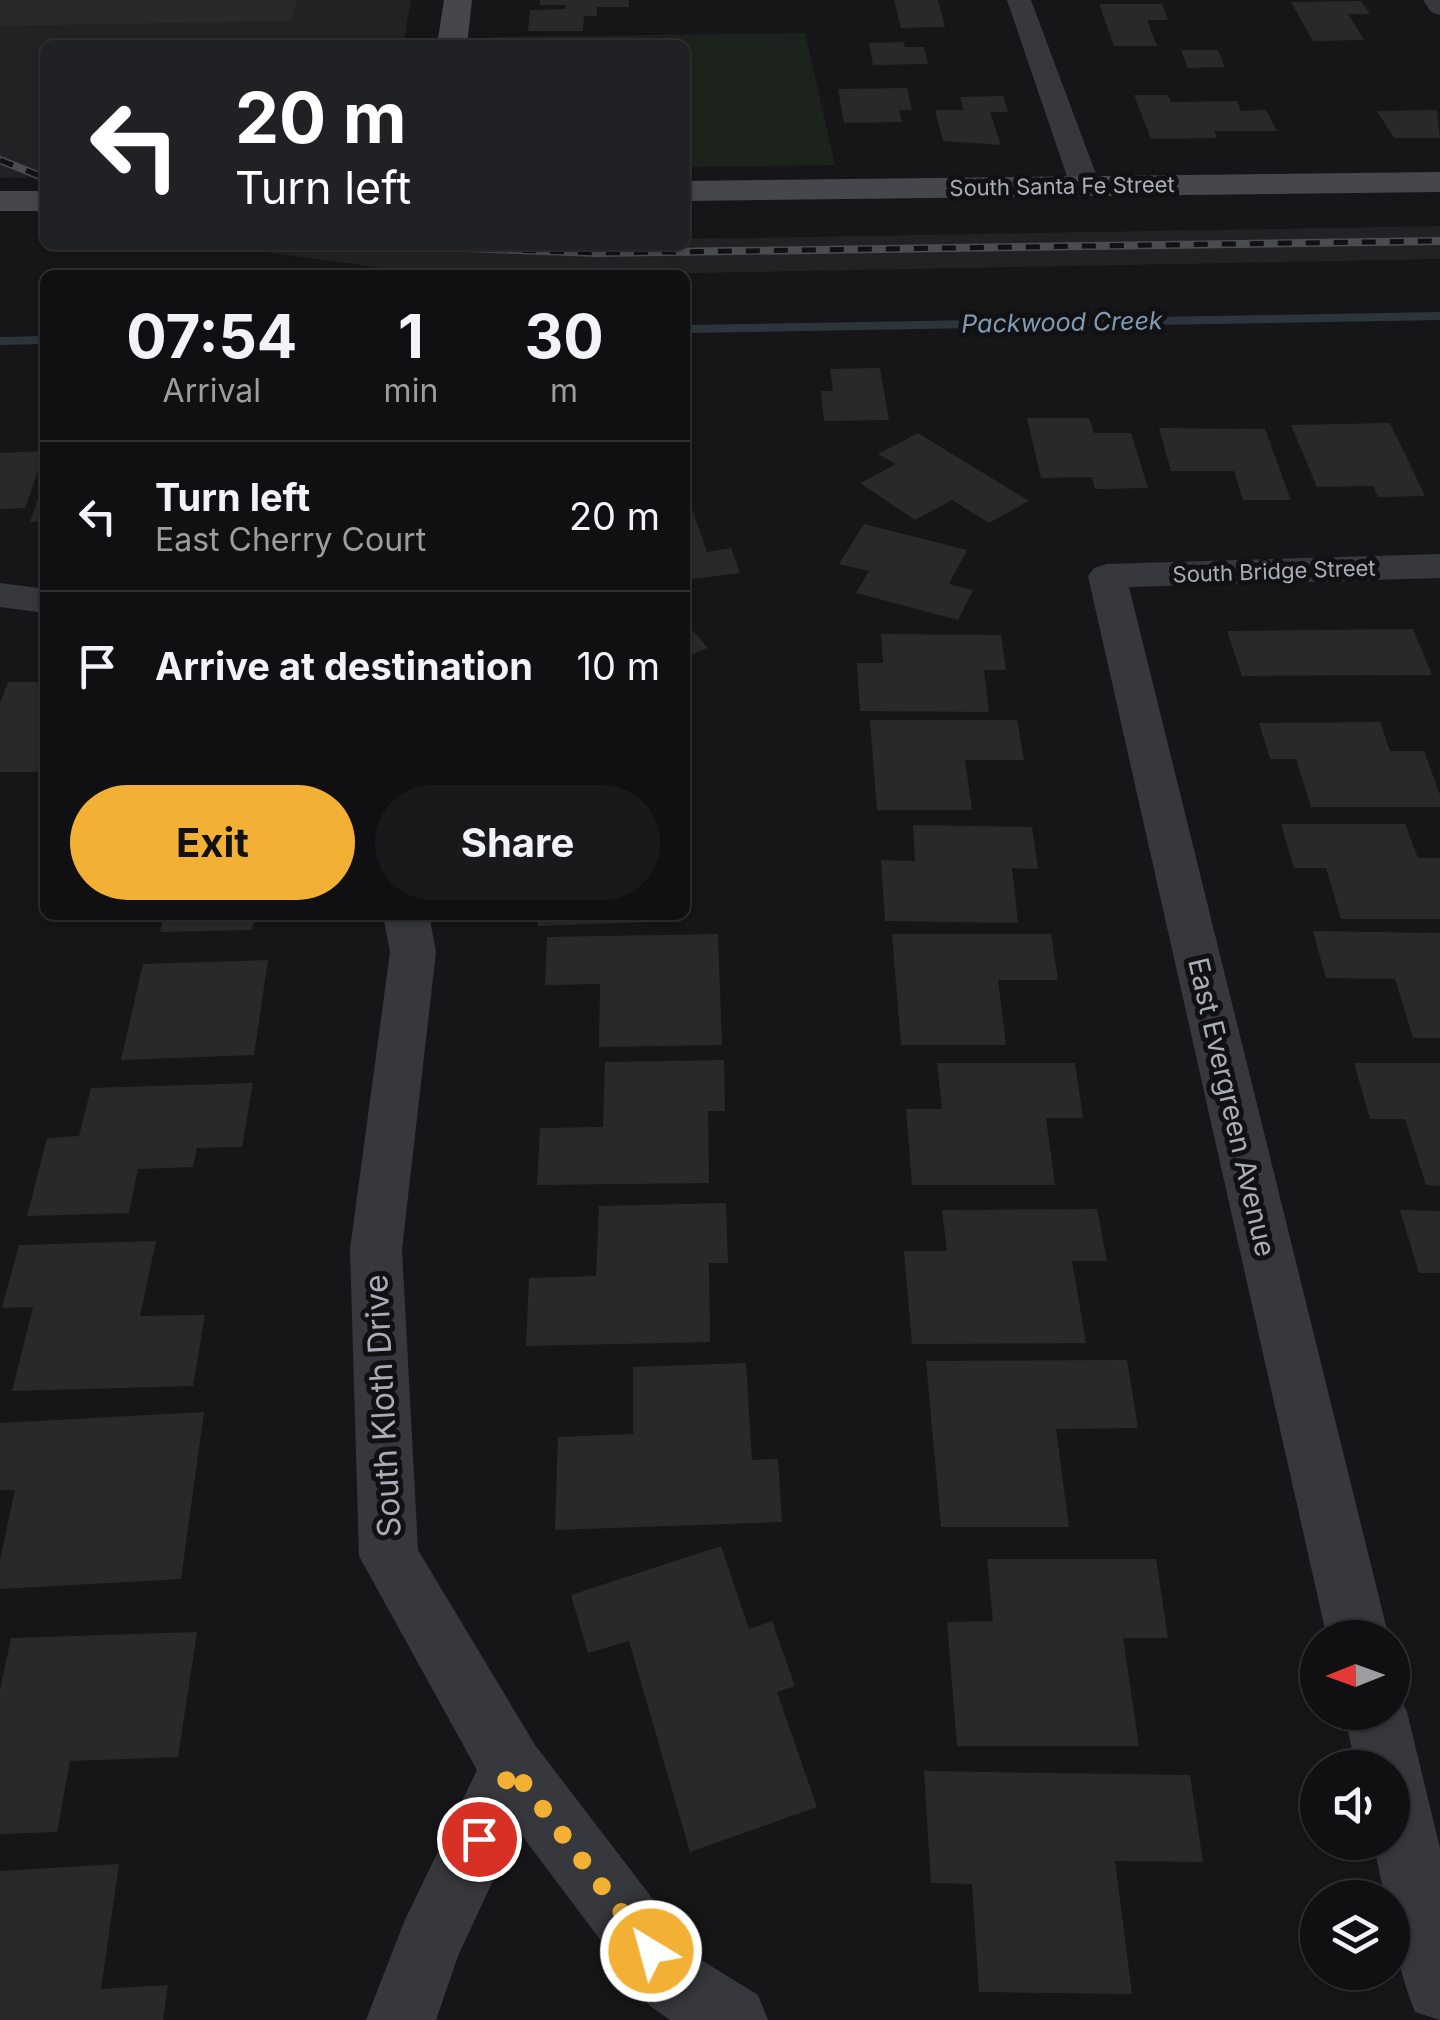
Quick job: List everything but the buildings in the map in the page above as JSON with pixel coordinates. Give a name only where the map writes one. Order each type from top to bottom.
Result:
[{"type":"street","points":[[453,40],[458,0]]},
{"type":"street","points":[[1019,0],[1085,186]]},
{"type":"street","points":[[1435,0],[1440,7]]},
{"type":"street","name":"South Santa Fe Street","points":[[690,192],[1440,182]]},
{"type":"street","points":[[0,201],[40,200]]},
{"type":"street","name":"South Bridge Street","points":[[1107,576],[1440,566]]},
{"type":"street","name":"East Evergreen Avenue","points":[[1107,576],[1354,1620]]},
{"type":"street","points":[[0,595],[40,600]]},
{"type":"street","name":"South Kloth Drive","points":[[407,920],[413,952],[376,1249],[390,1556],[512,1768],[674,1982],[733,2020]]},
{"type":"street","points":[[401,2020],[428,1946],[512,1768]]},
{"type":"street","points":[[1410,1860],[1440,1987]]},
{"type":"shaded area","points":[[0,0],[411,0],[404,40],[40,40],[40,177],[0,178]]},
{"type":"shaded area","points":[[805,33],[835,165],[690,167],[690,40],[489,40]]},
{"type":"shaded area","points":[[1440,226],[1440,259],[690,273],[690,270],[398,270],[248,250],[690,250],[690,239]]},
{"type":"waterway","name":"Packwood Creek","points":[[690,329],[1440,316]]},
{"type":"waterway","name":"Packwood Creek","points":[[0,341],[40,340]]},
{"type":"railway","points":[[0,160],[40,176]]},
{"type":"railway","points":[[516,250],[597,253],[1440,241]]},
{"type":"route","points":[[479,1839],[512,1768],[651,1951]]}]
